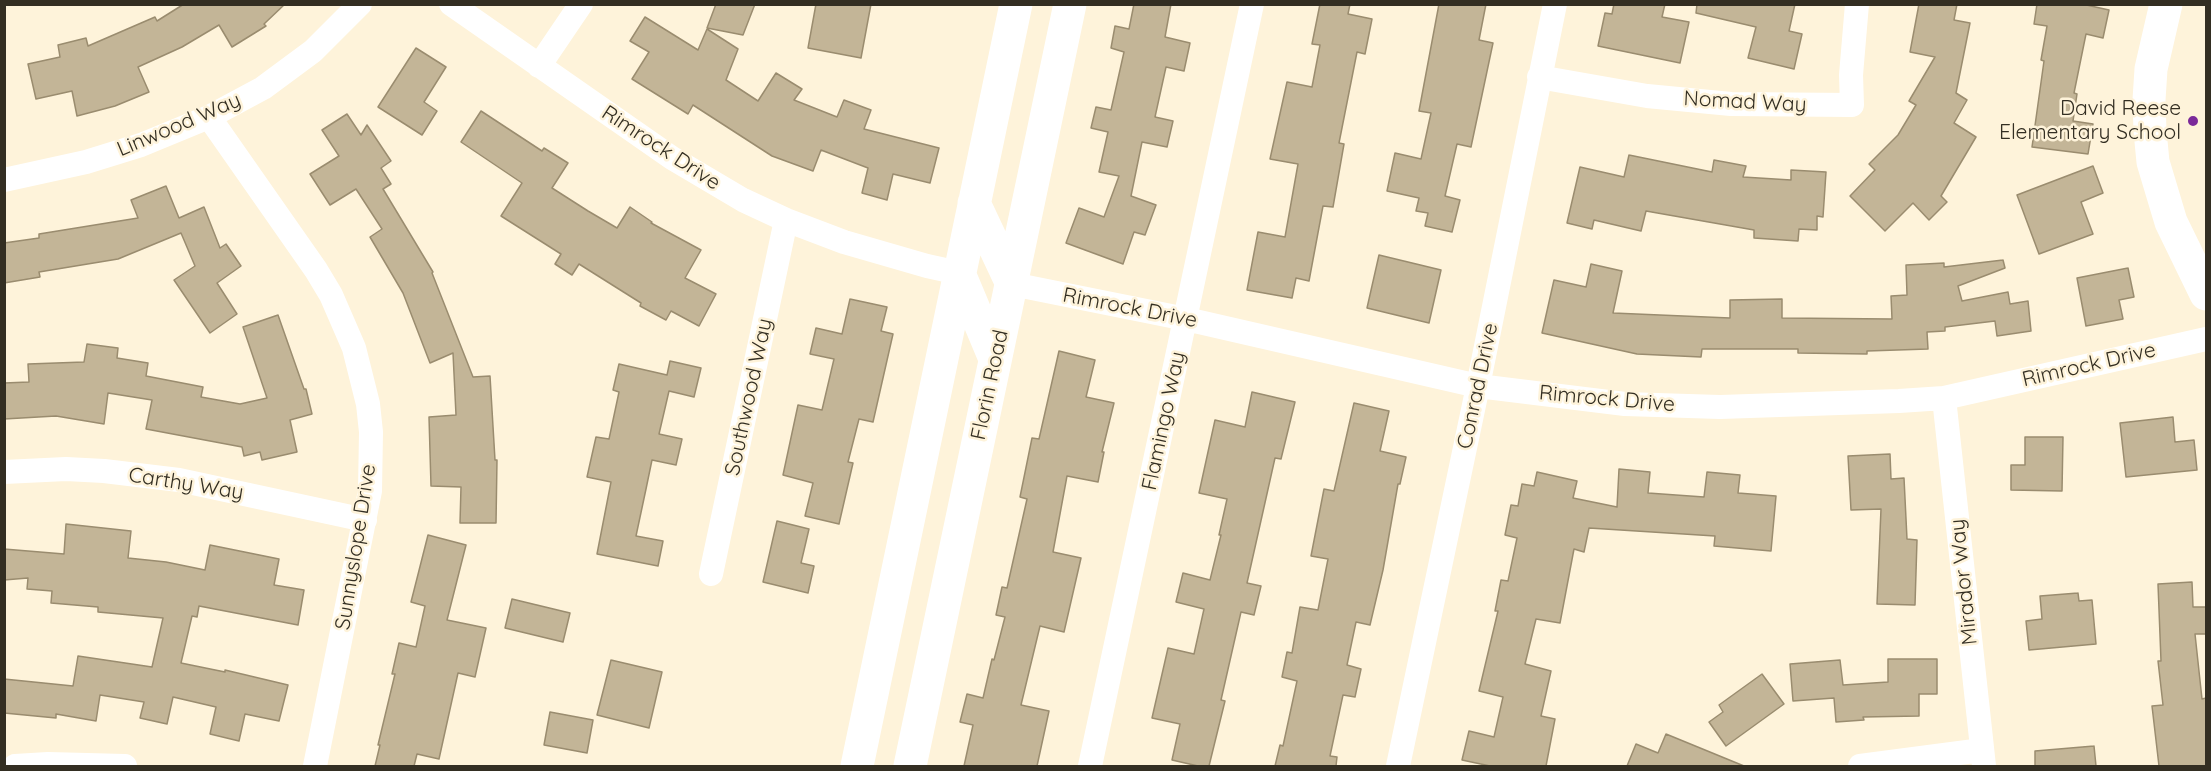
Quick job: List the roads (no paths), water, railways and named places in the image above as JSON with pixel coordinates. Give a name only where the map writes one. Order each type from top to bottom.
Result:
[{"type":"main road","points":[[857,766],[1016,4]]},
{"type":"main road","name":"Florin Road","points":[[910,766],[1070,4]]},
{"type":"main road","points":[[2166,4],[2151,69],[2150,131],[2154,162],[2171,222],[2206,294]]},
{"type":"main road","points":[[974,203],[1012,284]]},
{"type":"main road","points":[[959,273],[994,359]]},
{"type":"street","name":"Linwood Way","points":[[4,180],[86,162],[141,145],[209,117],[263,87],[305,57],[336,30],[360,4]]},
{"type":"street","name":"Rimrock Drive","points":[[451,4],[672,158],[743,200],[786,220],[844,242],[959,273]]},
{"type":"street","points":[[539,66],[581,4]]},
{"type":"street","name":"Flamingo Way","points":[[1090,766],[1252,4]]},
{"type":"street","name":"Conrad Drive","points":[[1398,766],[1555,4]]},
{"type":"street","name":"Nomad Way","points":[[1539,77],[1647,96],[1731,104],[1852,105],[1851,75],[1857,4]]},
{"type":"street","name":"Sunnyslope Drive","points":[[209,117],[331,295],[347,330],[363,375],[371,432],[370,490],[315,766]]},
{"type":"street","name":"Southwood Way","points":[[711,574],[786,220]]},
{"type":"street","name":"Rimrock Drive","points":[[1012,284],[1186,319],[1478,386],[1625,404],[1720,407],[1944,398],[2206,339]]},
{"type":"street","name":"Mirador Way","points":[[1944,398],[1983,758]]},
{"type":"street","name":"Carthy Way","points":[[4,472],[66,469],[179,480],[365,520]]},
{"type":"street","points":[[1860,766],[1983,758]]},
{"type":"street","points":[[15,766],[48,764],[125,766]]},
{"type":"place","name":"David Reese Elementary School","points":[[2193,121]]}]
